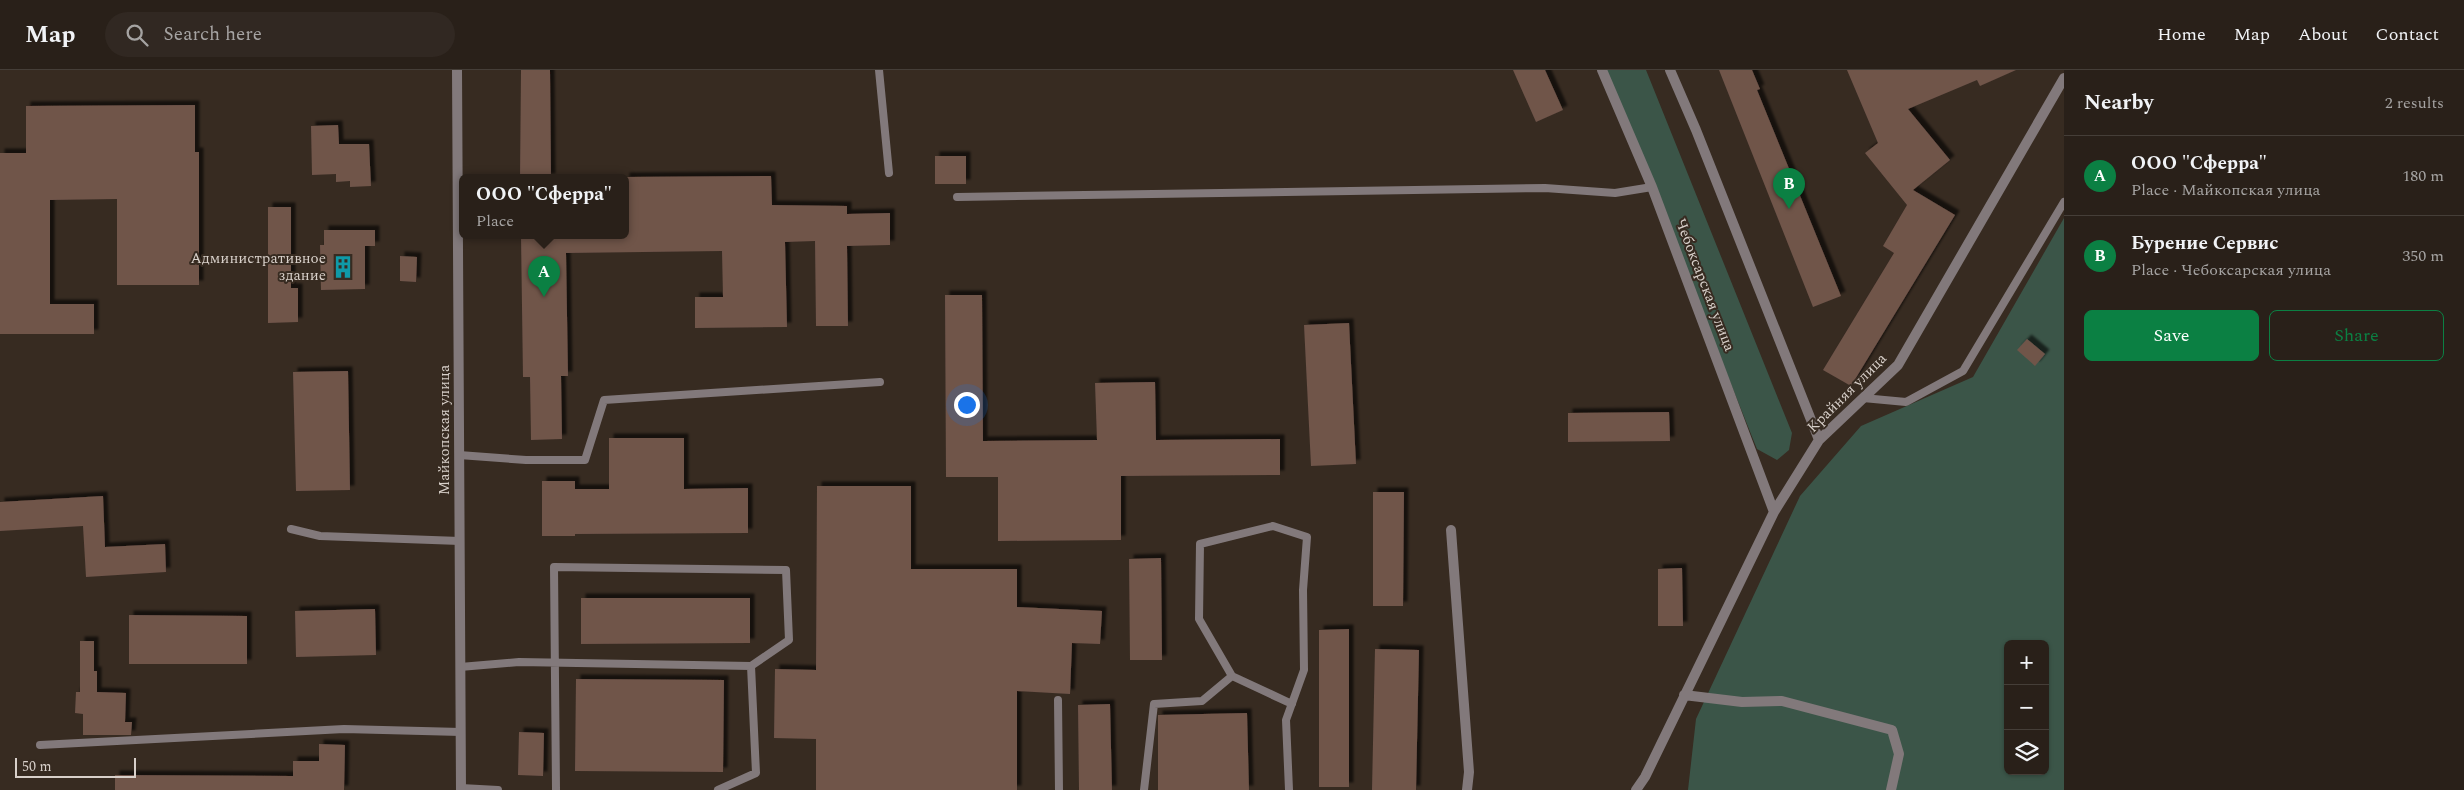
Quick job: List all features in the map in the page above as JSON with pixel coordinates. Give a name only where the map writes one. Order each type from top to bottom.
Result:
[{"type":"street","name":"Майкопская улица","points":[[457,70],[461,789]]},
{"type":"street","name":"Чебоксарская улица","points":[[1602,70],[1652,187],[1774,512]]},
{"type":"street","points":[[1670,70],[1696,130],[1819,440]]},
{"type":"street","name":"Крайняя улица","points":[[1636,790],[1645,777],[1774,512],[1819,440],[1898,365],[2064,78]]},
{"type":"street","points":[[1451,530],[1469,772],[1467,790]]},
{"type":"street","points":[[1684,695],[1742,702],[1782,701],[1892,730],[1899,754],[1891,790]]},
{"type":"lane","points":[[879,70],[889,173]]},
{"type":"lane","points":[[957,197],[1545,188],[1615,193],[1652,187]]},
{"type":"lane","points":[[1863,398],[1906,402],[1963,371],[2064,202]]},
{"type":"lane","points":[[459,455],[526,460],[585,460],[604,400],[880,382]]},
{"type":"lane","points":[[1289,790],[1286,720],[1292,704],[1304,670],[1303,590],[1307,537],[1273,526],[1200,544],[1199,619],[1232,676],[1292,704]]},
{"type":"lane","points":[[292,529],[320,536],[460,541]]},
{"type":"lane","points":[[460,667],[519,662],[555,663],[751,666],[789,640],[786,570],[554,567],[555,663],[556,790]]},
{"type":"lane","points":[[718,790],[756,773],[751,666]]},
{"type":"lane","points":[[1144,790],[1154,704],[1202,700],[1232,676]]},
{"type":"lane","points":[[1058,700],[1059,790]]},
{"type":"lane","points":[[40,745],[344,729],[460,732]]},
{"type":"lane","points":[[461,789],[498,790]]},
{"type":"green space","points":[[1605,70],[1646,70],[1792,433],[1789,450],[1777,460],[1757,449]]},
{"type":"green space","points":[[2064,218],[2064,790],[1688,790],[1696,719],[1800,496],[1861,426],[1973,377]]},
{"type":"building","points":[[521,70],[550,70],[551,174],[520,174]]},
{"type":"building","points":[[1513,70],[1545,70],[1563,110],[1536,122]]},
{"type":"building","points":[[1719,70],[1752,70],[1760,89],[1757,90],[1841,296],[1813,307]]},
{"type":"building","points":[[1847,70],[2016,70],[1980,86],[1977,80],[1908,109],[1950,160],[1913,190],[1955,215],[1851,386],[1823,370],[1894,253],[1883,246],[1907,205],[1865,153],[1878,143]]},
{"type":"building","points":[[195,105],[195,152],[199,152],[199,285],[117,285],[117,199],[50,200],[50,304],[94,304],[94,334],[0,334],[0,153],[26,153],[26,106]]},
{"type":"building","points":[[338,125],[339,144],[369,144],[371,186],[350,187],[350,181],[336,182],[336,174],[312,175],[311,126]]},
{"type":"building","points":[[935,156],[966,156],[966,184],[935,184]]},
{"type":"building","points":[[771,176],[772,205],[847,206],[847,214],[890,213],[890,245],[847,246],[848,326],[816,326],[815,241],[785,242],[787,327],[695,328],[695,297],[723,297],[722,251],[566,253],[568,376],[561,376],[562,439],[531,440],[530,377],[523,377],[521,239],[629,239],[629,177]]},
{"type":"building","points":[[268,207],[291,207],[291,288],[298,288],[298,322],[268,323]]},
{"type":"building","name":"Административное здание","points":[[324,230],[375,230],[375,246],[365,246],[365,289],[321,290],[320,245],[324,245]]},
{"type":"building","points":[[400,256],[417,257],[416,282],[400,281]]},
{"type":"building","points":[[945,295],[982,295],[983,441],[1097,440],[1095,383],[1155,382],[1156,440],[1280,439],[1280,475],[1121,476],[1121,540],[998,541],[998,477],[946,477]]},
{"type":"building","points":[[1349,323],[1356,464],[1311,466],[1304,325]]},
{"type":"building","points":[[2027,339],[2045,354],[2035,366],[2017,350]]},
{"type":"building","points":[[348,371],[350,490],[296,491],[293,372]]},
{"type":"building","points":[[1669,412],[1670,441],[1568,442],[1568,413]]},
{"type":"building","points":[[609,438],[684,438],[684,489],[748,488],[748,533],[575,534],[575,536],[542,536],[542,481],[575,481],[575,489],[609,489]]},
{"type":"building","points":[[817,486],[911,486],[911,569],[1017,569],[1017,607],[1102,611],[1100,644],[1072,643],[1070,694],[1017,691],[1017,790],[816,790],[816,739],[774,738],[775,669],[816,670]]},
{"type":"building","points":[[1373,492],[1404,492],[1403,606],[1373,606]]},
{"type":"building","points":[[103,496],[105,547],[165,544],[166,572],[86,577],[83,526],[0,531],[0,502]]},
{"type":"building","points":[[1161,558],[1162,660],[1130,660],[1129,559]]},
{"type":"building","points":[[1682,568],[1683,626],[1658,626],[1658,569]]},
{"type":"building","points":[[581,598],[750,598],[750,643],[581,644]]},
{"type":"building","points":[[375,609],[376,655],[296,657],[295,611]]},
{"type":"building","points":[[129,615],[247,616],[247,664],[129,664]]},
{"type":"building","points":[[1349,629],[1349,787],[1319,787],[1319,630]]},
{"type":"building","points":[[80,641],[94,641],[94,671],[97,671],[97,692],[126,693],[125,722],[132,722],[131,735],[83,735],[83,714],[75,713],[76,692],[80,692]]},
{"type":"building","points":[[1375,649],[1419,650],[1416,790],[1372,790]]},
{"type":"building","points":[[576,679],[724,680],[723,772],[575,771]]},
{"type":"building","points":[[1110,704],[1112,790],[1079,790],[1078,705]]},
{"type":"building","points":[[1247,713],[1249,790],[1158,790],[1158,715]]},
{"type":"building","points":[[519,732],[544,733],[543,776],[518,775]]},
{"type":"building","points":[[319,744],[345,745],[344,790],[115,790],[115,775],[293,776],[293,761],[319,761]]},
{"type":"place","name":"Бурение Сервис","points":[[1789,209]]},
{"type":"place","name":"Административное здание","points":[[343,267]]},
{"type":"place","name":"ООО \"Сферра\"","points":[[544,297]]}]
